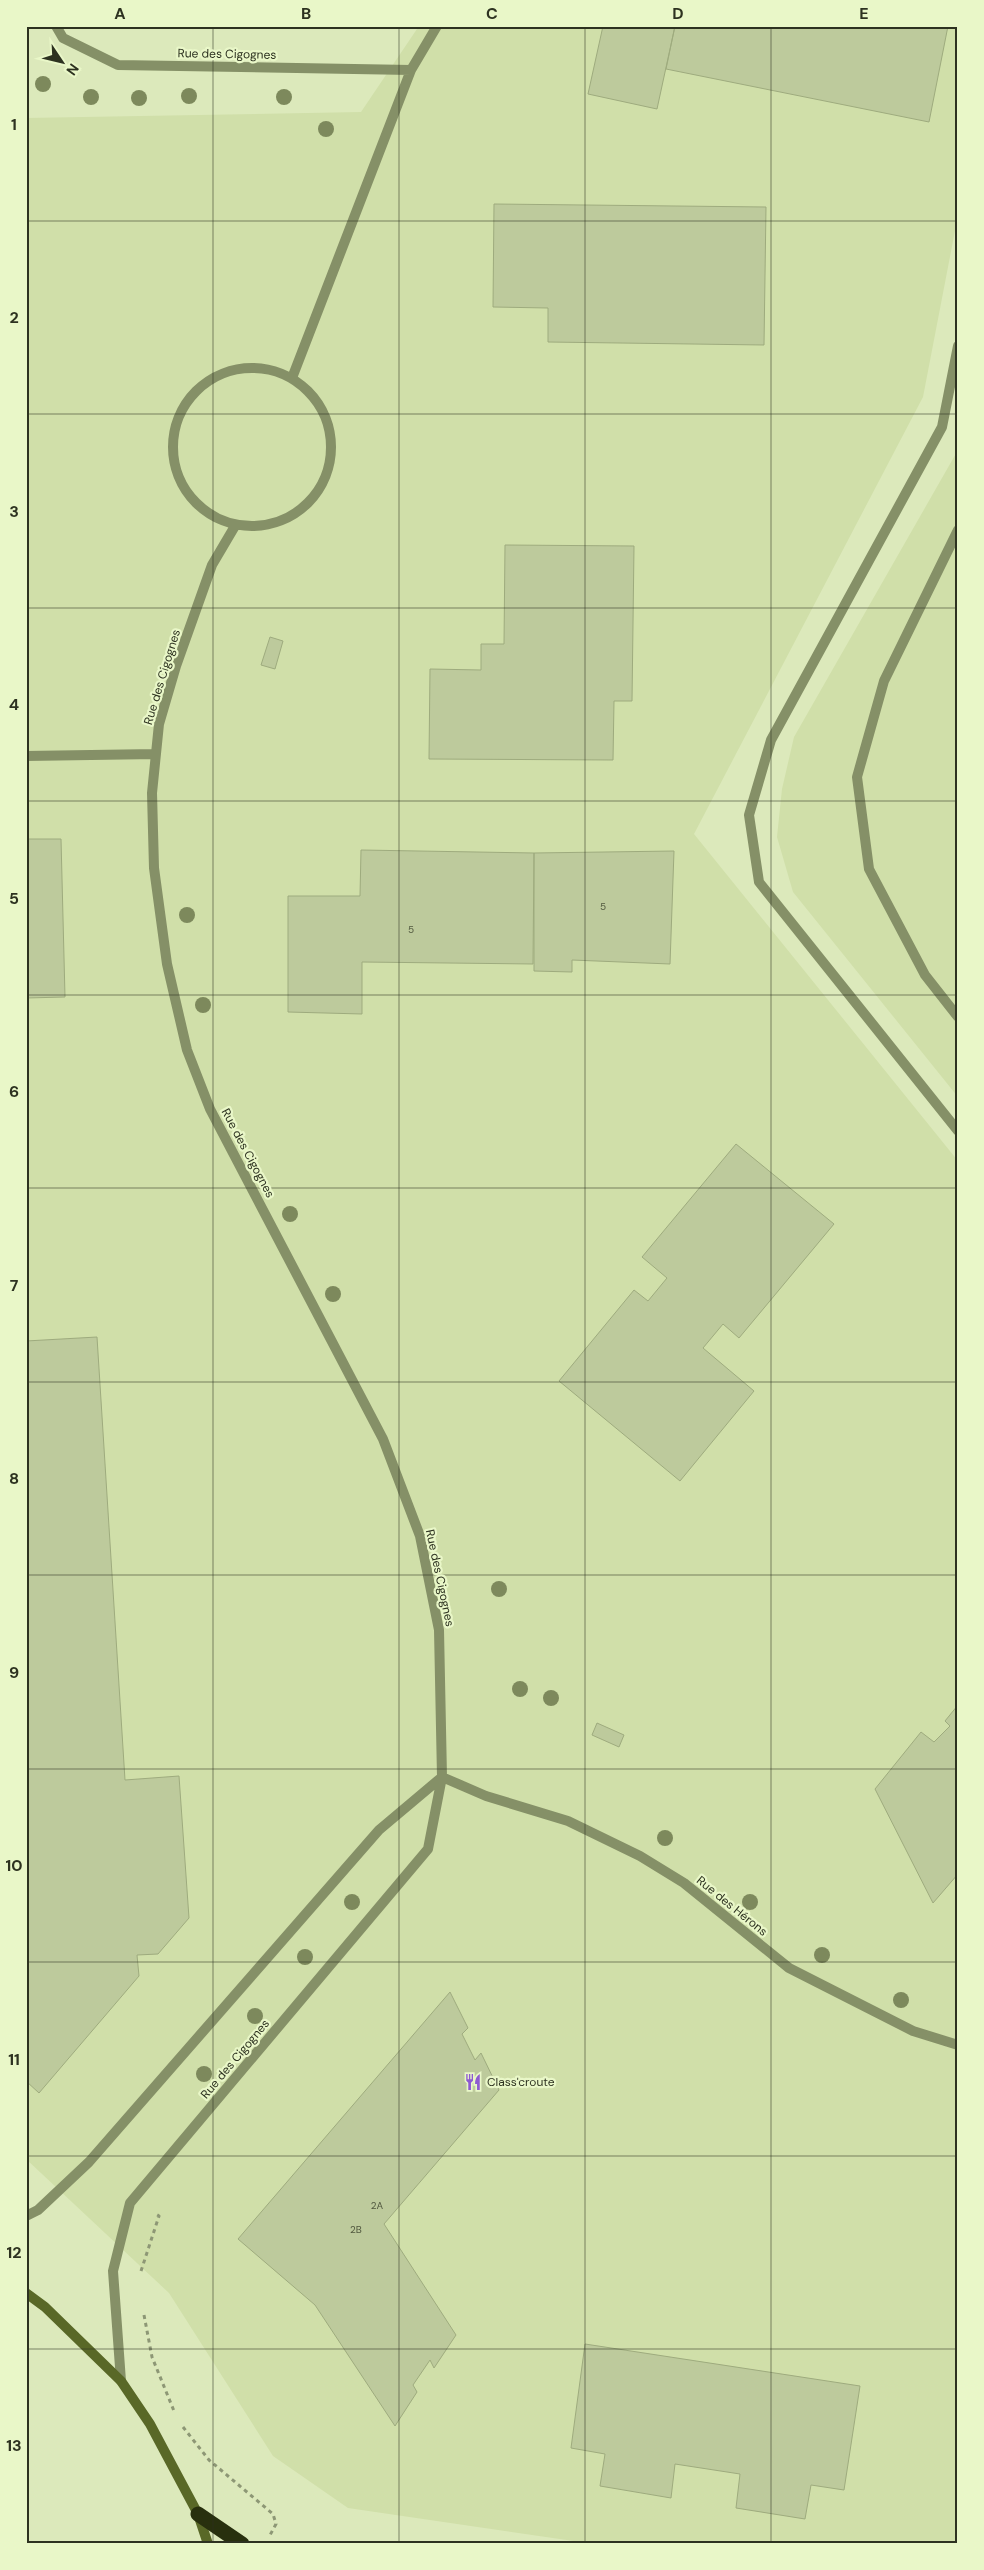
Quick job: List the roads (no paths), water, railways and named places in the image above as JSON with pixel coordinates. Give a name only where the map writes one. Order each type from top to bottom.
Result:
[{"type":"highway","points":[[198,2514],[242,2544]]},
{"type":"main road","points":[[26,2293],[45,2308],[121,2381],[150,2424],[198,2514],[208,2544]]},
{"type":"street","name":"Rue des Cigognes","points":[[56,26],[63,38],[118,65],[411,70]]},
{"type":"street","points":[[292,378],[411,70],[437,26]]},
{"type":"street","points":[[958,346],[942,427],[771,740],[749,815],[759,882],[958,1131]]},
{"type":"street","points":[[240,368],[266,368],[292,378],[313,395],[326,419],[332,445],[328,472],[316,496],[299,512],[279,523],[257,527],[235,526],[209,515],[188,496],[176,472],[172,444],[178,417],[192,394],[214,377],[240,368]]},
{"type":"street","name":"Rue des Cigognes","points":[[121,2381],[114,2271],[130,2203],[428,1849],[442,1777],[439,1630],[420,1536],[383,1438],[210,1109],[187,1050],[167,964],[154,868],[152,793],[158,724],[176,666],[212,566],[235,526]]},
{"type":"street","points":[[958,530],[884,681],[857,777],[869,869],[925,975],[958,1017]]},
{"type":"street","points":[[26,756],[156,754]]},
{"type":"street","points":[[26,2216],[38,2210],[89,2162],[379,1830],[442,1777]]},
{"type":"street","name":"Rue des Hérons","points":[[442,1777],[486,1796],[568,1821],[640,1856],[684,1883],[789,1968],[913,2030],[958,2045]]},
{"type":"place","name":"Class'croute","points":[[473,2082]]}]
